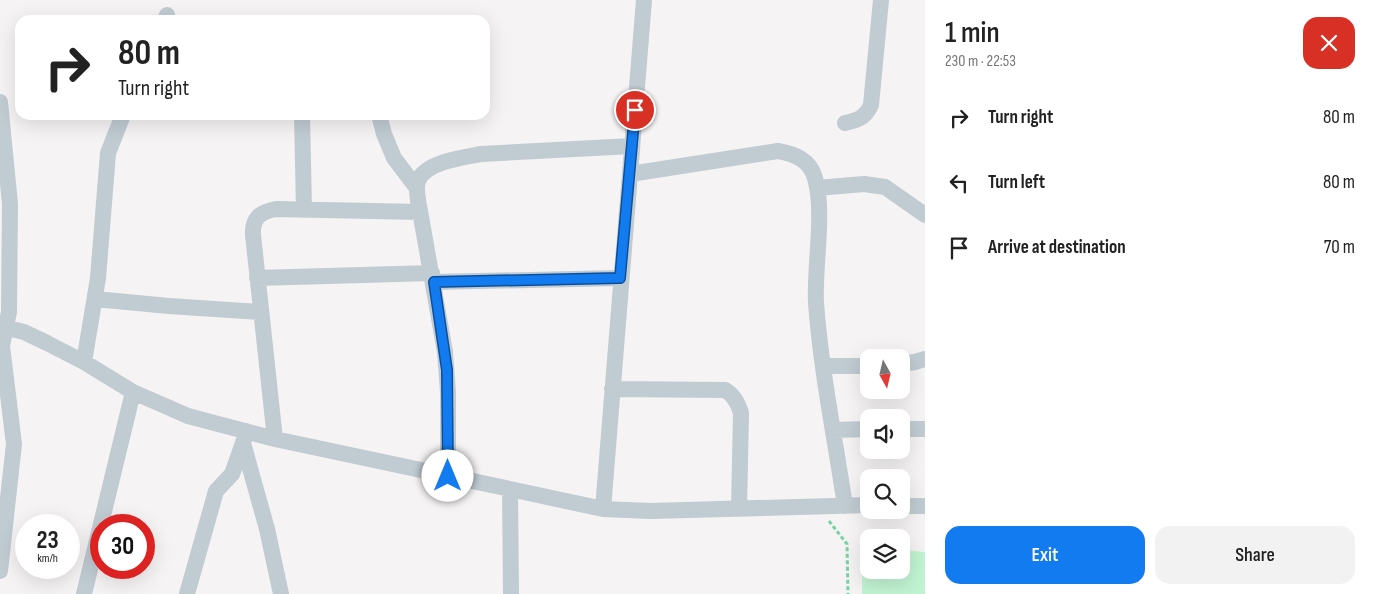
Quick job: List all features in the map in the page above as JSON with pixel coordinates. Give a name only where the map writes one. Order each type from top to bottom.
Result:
[{"type":"street","points":[[603,508],[620,278],[644,0]]},
{"type":"street","points":[[844,123],[860,120],[867,113],[871,105],[881,0]]},
{"type":"street","points":[[0,102],[10,204],[9,312],[3,326],[2,346],[14,444],[0,571]]},
{"type":"street","points":[[84,362],[95,299],[108,153],[121,120]]},
{"type":"street","points":[[302,120],[304,210]]},
{"type":"street","points":[[380,120],[392,154],[416,187],[433,278],[447,370],[448,476]]},
{"type":"street","points":[[416,187],[419,178],[429,169],[459,157],[481,154],[632,146]]},
{"type":"street","points":[[630,174],[778,152],[792,153],[801,159],[812,172],[817,188],[819,208],[816,301],[823,366],[845,506]]},
{"type":"street","points":[[817,188],[864,184],[885,187],[925,215]]},
{"type":"street","points":[[276,439],[252,226],[257,217],[267,211],[420,212]]},
{"type":"street","points":[[257,278],[620,278]]},
{"type":"street","points":[[95,299],[261,312]]},
{"type":"street","points":[[3,326],[47,343],[84,362],[133,392],[188,416],[244,437],[276,439],[603,508],[650,511],[860,506]]},
{"type":"street","points":[[910,363],[925,359]]},
{"type":"street","points":[[823,366],[860,366]]},
{"type":"street","points":[[612,389],[725,390],[732,394],[741,413],[739,509]]},
{"type":"street","points":[[84,594],[133,392]]},
{"type":"street","points":[[833,430],[860,429]]},
{"type":"street","points":[[910,429],[925,429]]},
{"type":"street","points":[[187,594],[216,491],[232,474],[244,437]]},
{"type":"street","points":[[244,437],[268,529],[282,594]]},
{"type":"street","points":[[510,489],[511,594]]},
{"type":"street","points":[[910,506],[925,506]]},
{"type":"path","points":[[818,506],[847,544],[848,594]]},
{"type":"green space","points":[[910,551],[925,552],[925,594],[862,594],[862,579],[910,579]]},
{"type":"route","points":[[448,476],[447,370],[434,282],[620,278],[635,110]]}]
